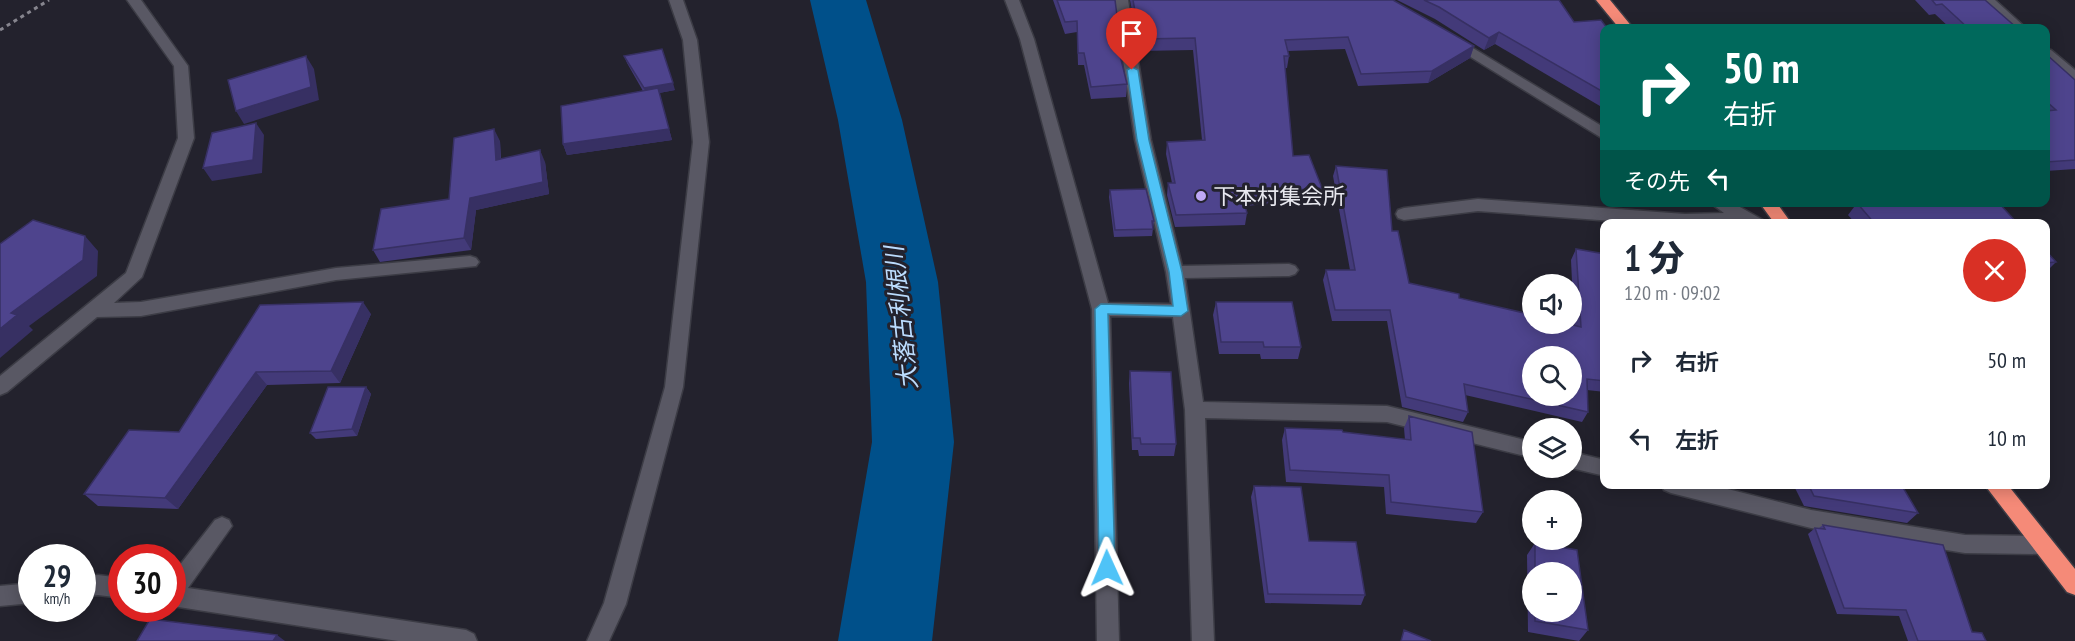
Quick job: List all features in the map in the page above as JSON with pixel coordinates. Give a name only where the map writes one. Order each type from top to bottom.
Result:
[{"type":"highway","points":[[1603,0],[1623,24]]},
{"type":"highway","points":[[1771,207],[1780,219]]},
{"type":"highway","points":[[1998,489],[2075,585]]},
{"type":"street","points":[[0,387],[133,277],[186,138],[182,66],[134,0]]},
{"type":"street","points":[[598,641],[615,604],[674,387],[701,142],[690,40],[676,0]]},
{"type":"street","points":[[1012,0],[1027,39],[1101,309],[1108,641]]},
{"type":"street","points":[[1121,0],[1143,140],[1175,272],[1195,410],[1203,641]]},
{"type":"street","points":[[1987,0],[2014,24]]},
{"type":"street","points":[[1439,30],[1600,132]]},
{"type":"street","points":[[2050,56],[2075,78]]},
{"type":"street","points":[[1404,214],[1478,205],[1671,219]]},
{"type":"street","points":[[1726,207],[1747,219]]},
{"type":"street","points":[[94,310],[141,309],[336,274],[470,262]]},
{"type":"street","points":[[1175,272],[1289,270]]},
{"type":"street","points":[[1101,309],[1181,311]]},
{"type":"street","points":[[1195,410],[1387,414],[1522,447]]},
{"type":"street","points":[[1582,462],[1600,467]]},
{"type":"street","points":[[1691,489],[1811,519],[1965,544],[2043,545]]},
{"type":"street","points":[[186,575],[222,525]]},
{"type":"street","points":[[0,596],[18,594]]},
{"type":"street","points":[[186,596],[466,641]]},
{"type":"path","points":[[0,30],[49,0]]},
{"type":"building","points":[[1057,0],[1115,0],[1120,39],[1116,39],[1127,84],[1091,87],[1084,53],[1078,53],[1077,21],[1065,22]]},
{"type":"building","points":[[1133,0],[1393,0],[1474,46],[1432,71],[1361,74],[1348,37],[1285,40],[1289,56],[1284,56],[1293,156],[1309,155],[1322,188],[1242,194],[1247,213],[1176,215],[1168,183],[1175,183],[1167,142],[1205,140],[1195,38],[1140,39]]},
{"type":"building","points":[[1424,0],[1559,0],[1574,22],[1601,20],[1604,24],[1600,24],[1600,90],[1499,32],[1489,38]]},
{"type":"building","points":[[1932,0],[1985,0],[2012,24],[1964,24],[1942,4],[1936,5]]},
{"type":"building","points":[[662,49],[673,83],[644,88],[624,56]]},
{"type":"building","points":[[306,56],[311,87],[236,111],[228,80]]},
{"type":"building","points":[[2050,58],[2075,80],[2075,160],[2050,162],[2050,111],[2056,110],[2050,105]]},
{"type":"building","points":[[658,88],[669,129],[563,144],[561,106]]},
{"type":"building","points":[[256,123],[253,160],[203,168],[212,133]]},
{"type":"building","points":[[494,129],[496,160],[540,150],[543,182],[470,198],[464,238],[373,250],[381,209],[449,199],[454,138]]},
{"type":"building","points":[[1336,166],[1387,170],[1392,231],[1398,231],[1409,283],[1459,294],[1459,298],[1522,312],[1522,334],[1582,334],[1582,274],[1578,274],[1576,249],[1600,253],[1600,380],[1587,379],[1588,412],[1561,406],[1582,406],[1582,346],[1522,346],[1522,397],[1464,384],[1468,412],[1406,397],[1390,310],[1335,310],[1326,270],[1355,270]]},
{"type":"building","points":[[1146,189],[1154,221],[1152,221],[1153,229],[1115,230],[1110,190]]},
{"type":"building","points":[[1860,207],[2003,207],[2013,219],[1871,219]]},
{"type":"building","points":[[33,220],[85,236],[83,260],[11,313],[17,315],[0,329],[0,244]]},
{"type":"building","points":[[363,302],[331,371],[256,372],[165,498],[84,494],[129,430],[179,432],[260,305]]},
{"type":"building","points":[[1216,302],[1292,302],[1301,347],[1264,347],[1263,342],[1221,342]]},
{"type":"building","points":[[1130,371],[1171,372],[1176,444],[1141,444],[1140,438],[1133,438]]},
{"type":"building","points":[[328,387],[366,387],[352,429],[310,433]]},
{"type":"building","points":[[1409,416],[1472,432],[1483,512],[1391,502],[1389,475],[1290,470],[1285,428],[1342,430],[1343,432],[1411,440]]},
{"type":"building","points":[[1254,486],[1301,487],[1309,541],[1356,542],[1365,595],[1268,594]]},
{"type":"building","points":[[1810,489],[1904,489],[1918,513],[1814,496]]},
{"type":"building","points":[[1823,525],[1943,545],[1972,632],[1982,633],[1986,641],[1918,641],[1906,610],[1844,608],[1815,528],[1825,529]]},
{"type":"building","points":[[1535,550],[1577,550],[1579,562],[1535,562]]},
{"type":"building","points":[[1582,586],[1588,630],[1541,622],[1582,622]]},
{"type":"building","points":[[148,622],[174,622],[277,635],[273,641],[137,641]]},
{"type":"building","points":[[1404,630],[1431,641],[1401,641]]},
{"type":"waterway","name":"大落古利根川","points":[[838,0],[870,120],[902,282],[913,442],[885,641]]},
{"type":"place","name":"下本村集会所","points":[[1201,196]]},
{"type":"route","points":[[1107,568],[1101,309],[1181,311],[1175,272],[1143,140],[1132,70]]}]
